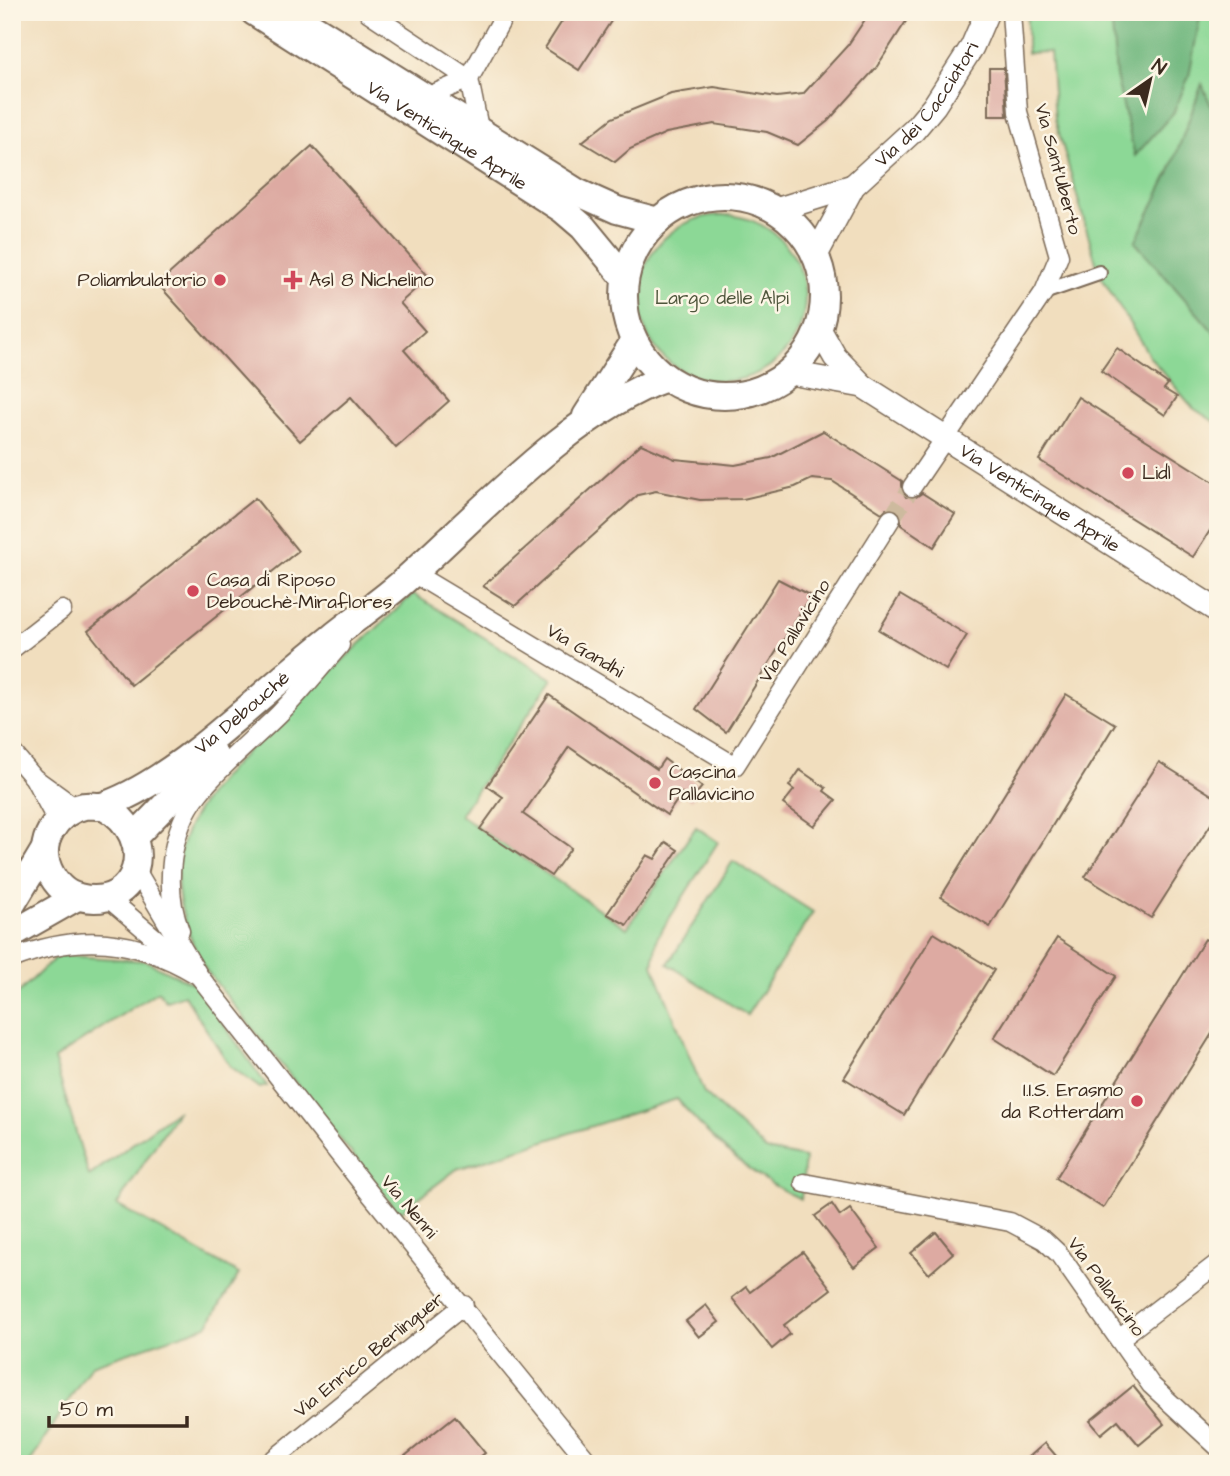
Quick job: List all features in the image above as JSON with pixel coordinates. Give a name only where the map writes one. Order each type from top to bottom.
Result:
[{"type":"main road","name":"Via Venticinque Aprile","points":[[254,12],[562,209],[583,227],[625,278]]},
{"type":"main road","name":"Via Venticinque Aprile","points":[[289,12],[598,204],[658,221]]},
{"type":"main road","points":[[713,196],[746,198],[776,210],[800,230],[816,255],[825,287],[819,329],[809,351],[790,373],[759,390],[727,397],[695,392],[666,378],[641,356],[633,343],[624,305],[625,278],[635,248],[658,221],[681,205],[713,196]]},
{"type":"main road","name":"Via Debouché","points":[[579,426],[633,343]]},
{"type":"main road","name":"Via Debouché","points":[[67,815],[104,806],[158,777],[194,752],[332,637],[374,607],[579,426],[637,388],[666,378]]},
{"type":"main road","name":"Via Debouché","points":[[135,836],[199,768],[340,645],[374,607]]},
{"type":"main road","points":[[67,815],[48,834],[46,865],[63,890],[77,897],[108,898],[120,890],[136,870],[138,851],[135,836],[128,823],[104,806]]},
{"type":"main road","points":[[12,904],[45,849]]},
{"type":"main road","points":[[12,934],[77,897]]},
{"type":"street","points":[[368,12],[469,79],[506,12]]},
{"type":"street","name":"Via dei Cacciatori","points":[[816,255],[853,186],[914,130],[934,106],[972,47],[987,12]]},
{"type":"street","name":"Via Sant'Uberto","points":[[945,439],[1044,292],[1059,256],[1018,112],[1011,12]]},
{"type":"street","name":"Via Venticinque Aprile","points":[[424,98],[469,79],[480,133]]},
{"type":"street","name":"Via dei Cacciatori","points":[[776,210],[853,186]]},
{"type":"street","points":[[1044,292],[1099,273]]},
{"type":"street","name":"Via Venticinque Aprile","points":[[819,329],[835,357],[863,386],[1218,611]]},
{"type":"street","name":"Via Venticinque Aprile","points":[[790,373],[863,386]]},
{"type":"street","points":[[912,487],[945,439]]},
{"type":"street","name":"Via Pallavicino","points":[[734,766],[891,519]]},
{"type":"street","name":"Via Gandhi","points":[[413,573],[734,766]]},
{"type":"street","points":[[12,649],[62,610]]},
{"type":"street","name":"Via Nenni","points":[[199,976],[175,919],[170,867],[179,832],[198,794],[291,702],[340,645]]},
{"type":"street","points":[[12,752],[67,815]]},
{"type":"street","name":"Via Nenni","points":[[136,870],[199,976],[368,1191],[464,1305],[590,1464]]},
{"type":"street","name":"Via Nenni","points":[[108,898],[199,976]]},
{"type":"street","name":"Via Nenni","points":[[12,959],[74,941],[115,942],[164,955],[199,976]]},
{"type":"street","name":"Via Pallavicino","points":[[804,1183],[1010,1222],[1026,1228],[1059,1254],[1151,1385],[1218,1447]]},
{"type":"street","points":[[1119,1339],[1218,1263]]},
{"type":"street","name":"Via Enrico Berlinguer","points":[[268,1464],[464,1305]]},
{"type":"green space","points":[[1027,12],[1218,12],[1218,424],[1193,408],[1150,357],[1099,273],[1055,119],[1050,52],[1027,53]]},
{"type":"green space","points":[[1111,12],[1201,12],[1189,76],[1174,112],[1135,156],[1116,76]]},
{"type":"green space","points":[[1202,84],[1218,122],[1218,337],[1135,242],[1170,171]]},
{"type":"green space","name":"Largo delle Alpi","points":[[722,215],[754,222],[768,229],[780,240],[791,252],[798,266],[805,298],[798,330],[791,344],[780,356],[768,367],[754,374],[722,381],[690,374],[676,367],[664,356],[653,344],[646,330],[639,298],[646,266],[653,252],[664,240],[676,229],[690,222]]},
{"type":"green space","points":[[413,594],[552,679],[460,815],[627,928],[696,827],[718,842],[657,938],[653,965],[704,1093],[766,1150],[805,1158],[801,1199],[749,1169],[704,1129],[677,1099],[457,1169],[399,1213],[206,970],[186,927],[178,889],[179,855],[189,825],[230,769]]},
{"type":"green space","points":[[733,861],[813,912],[747,1015],[668,964]]},
{"type":"green space","points":[[58,955],[146,961],[196,985],[267,1086],[260,1088],[230,1066],[184,995],[166,1001],[158,991],[54,1059],[89,1176],[178,1110],[117,1205],[239,1274],[207,1326],[91,1365],[29,1464],[12,1464],[12,999]]},
{"type":"building","points":[[568,12],[617,12],[579,70],[545,48]]},
{"type":"building","points":[[870,12],[912,12],[876,68],[828,121],[798,145],[767,132],[714,124],[666,133],[630,149],[615,162],[582,142],[612,118],[671,94],[714,87],[777,97],[803,94],[848,45]]},
{"type":"building","points":[[989,68],[1004,68],[1007,116],[989,116]]},
{"type":"building","name":"Poliambulatorio","points":[[312,146],[429,277],[400,303],[425,331],[404,350],[449,401],[396,448],[351,397],[300,441],[158,284]]},
{"type":"building","points":[[1117,348],[1168,384],[1164,389],[1177,397],[1165,415],[1101,371]]},
{"type":"building","name":"Lidl","points":[[1078,397],[1218,485],[1218,518],[1193,557],[1039,460]]},
{"type":"building","points":[[823,431],[902,481],[902,491],[906,497],[916,497],[922,493],[955,514],[934,547],[901,525],[901,514],[896,509],[886,509],[882,513],[832,481],[812,479],[795,487],[743,499],[700,500],[656,491],[638,495],[515,606],[483,586],[641,444],[675,459],[735,465],[771,458]]},
{"type":"building","name":"Casa di Riposo Debouchè-Miraflores","points":[[255,498],[298,551],[131,685],[88,631]]},
{"type":"building","points":[[778,579],[811,596],[726,732],[696,709]]},
{"type":"building","points":[[900,595],[967,635],[946,670],[879,630]]},
{"type":"building","points":[[1066,694],[1115,724],[990,927],[941,897]]},
{"type":"building","name":"Cascina Pallavicino","points":[[549,695],[657,769],[664,759],[702,787],[691,800],[682,793],[667,815],[569,747],[523,814],[571,848],[551,876],[480,829],[503,797],[487,786]]},
{"type":"building","points":[[1159,762],[1218,799],[1218,813],[1151,918],[1085,877]]},
{"type":"building","points":[[800,770],[826,788],[824,791],[836,800],[814,826],[783,804],[794,790],[789,786]]},
{"type":"building","points":[[666,842],[678,850],[627,925],[607,914],[647,855],[655,859]]},
{"type":"building","points":[[934,933],[994,970],[904,1115],[844,1078]]},
{"type":"building","points":[[1057,938],[1116,976],[1053,1076],[994,1038]]},
{"type":"building","name":"I.I.S. Erasmo da Rotterdam","points":[[1205,939],[1218,947],[1218,1024],[1103,1208],[1056,1178]]},
{"type":"building","points":[[832,1204],[840,1216],[850,1209],[879,1248],[854,1267],[815,1216]]},
{"type":"building","points":[[936,1232],[953,1253],[929,1274],[911,1253]]},
{"type":"building","points":[[803,1252],[831,1289],[784,1325],[790,1334],[772,1349],[732,1298],[746,1287],[750,1292]]},
{"type":"building","points":[[706,1305],[719,1322],[699,1337],[686,1321]]},
{"type":"building","points":[[1133,1386],[1164,1424],[1139,1445],[1118,1420],[1101,1434],[1090,1421]]},
{"type":"building","points":[[455,1416],[485,1453],[471,1464],[395,1464]]},
{"type":"building","points":[[1045,1443],[1063,1464],[1021,1464]]},
{"type":"tunnel","points":[[891,519],[912,487]]},
{"type":"place","name":"Poliambulatorio","points":[[220,280]]},
{"type":"place","name":"Asl 8 Nichelino","points":[[293,280]]},
{"type":"place","name":"Lidl","points":[[1128,473]]},
{"type":"place","name":"Casa di Riposo Debouchè-Miraflores","points":[[193,591]]},
{"type":"place","name":"Cascina Pallavicino","points":[[655,783]]},
{"type":"place","name":"I.I.S. Erasmo da Rotterdam","points":[[1137,1101]]}]
